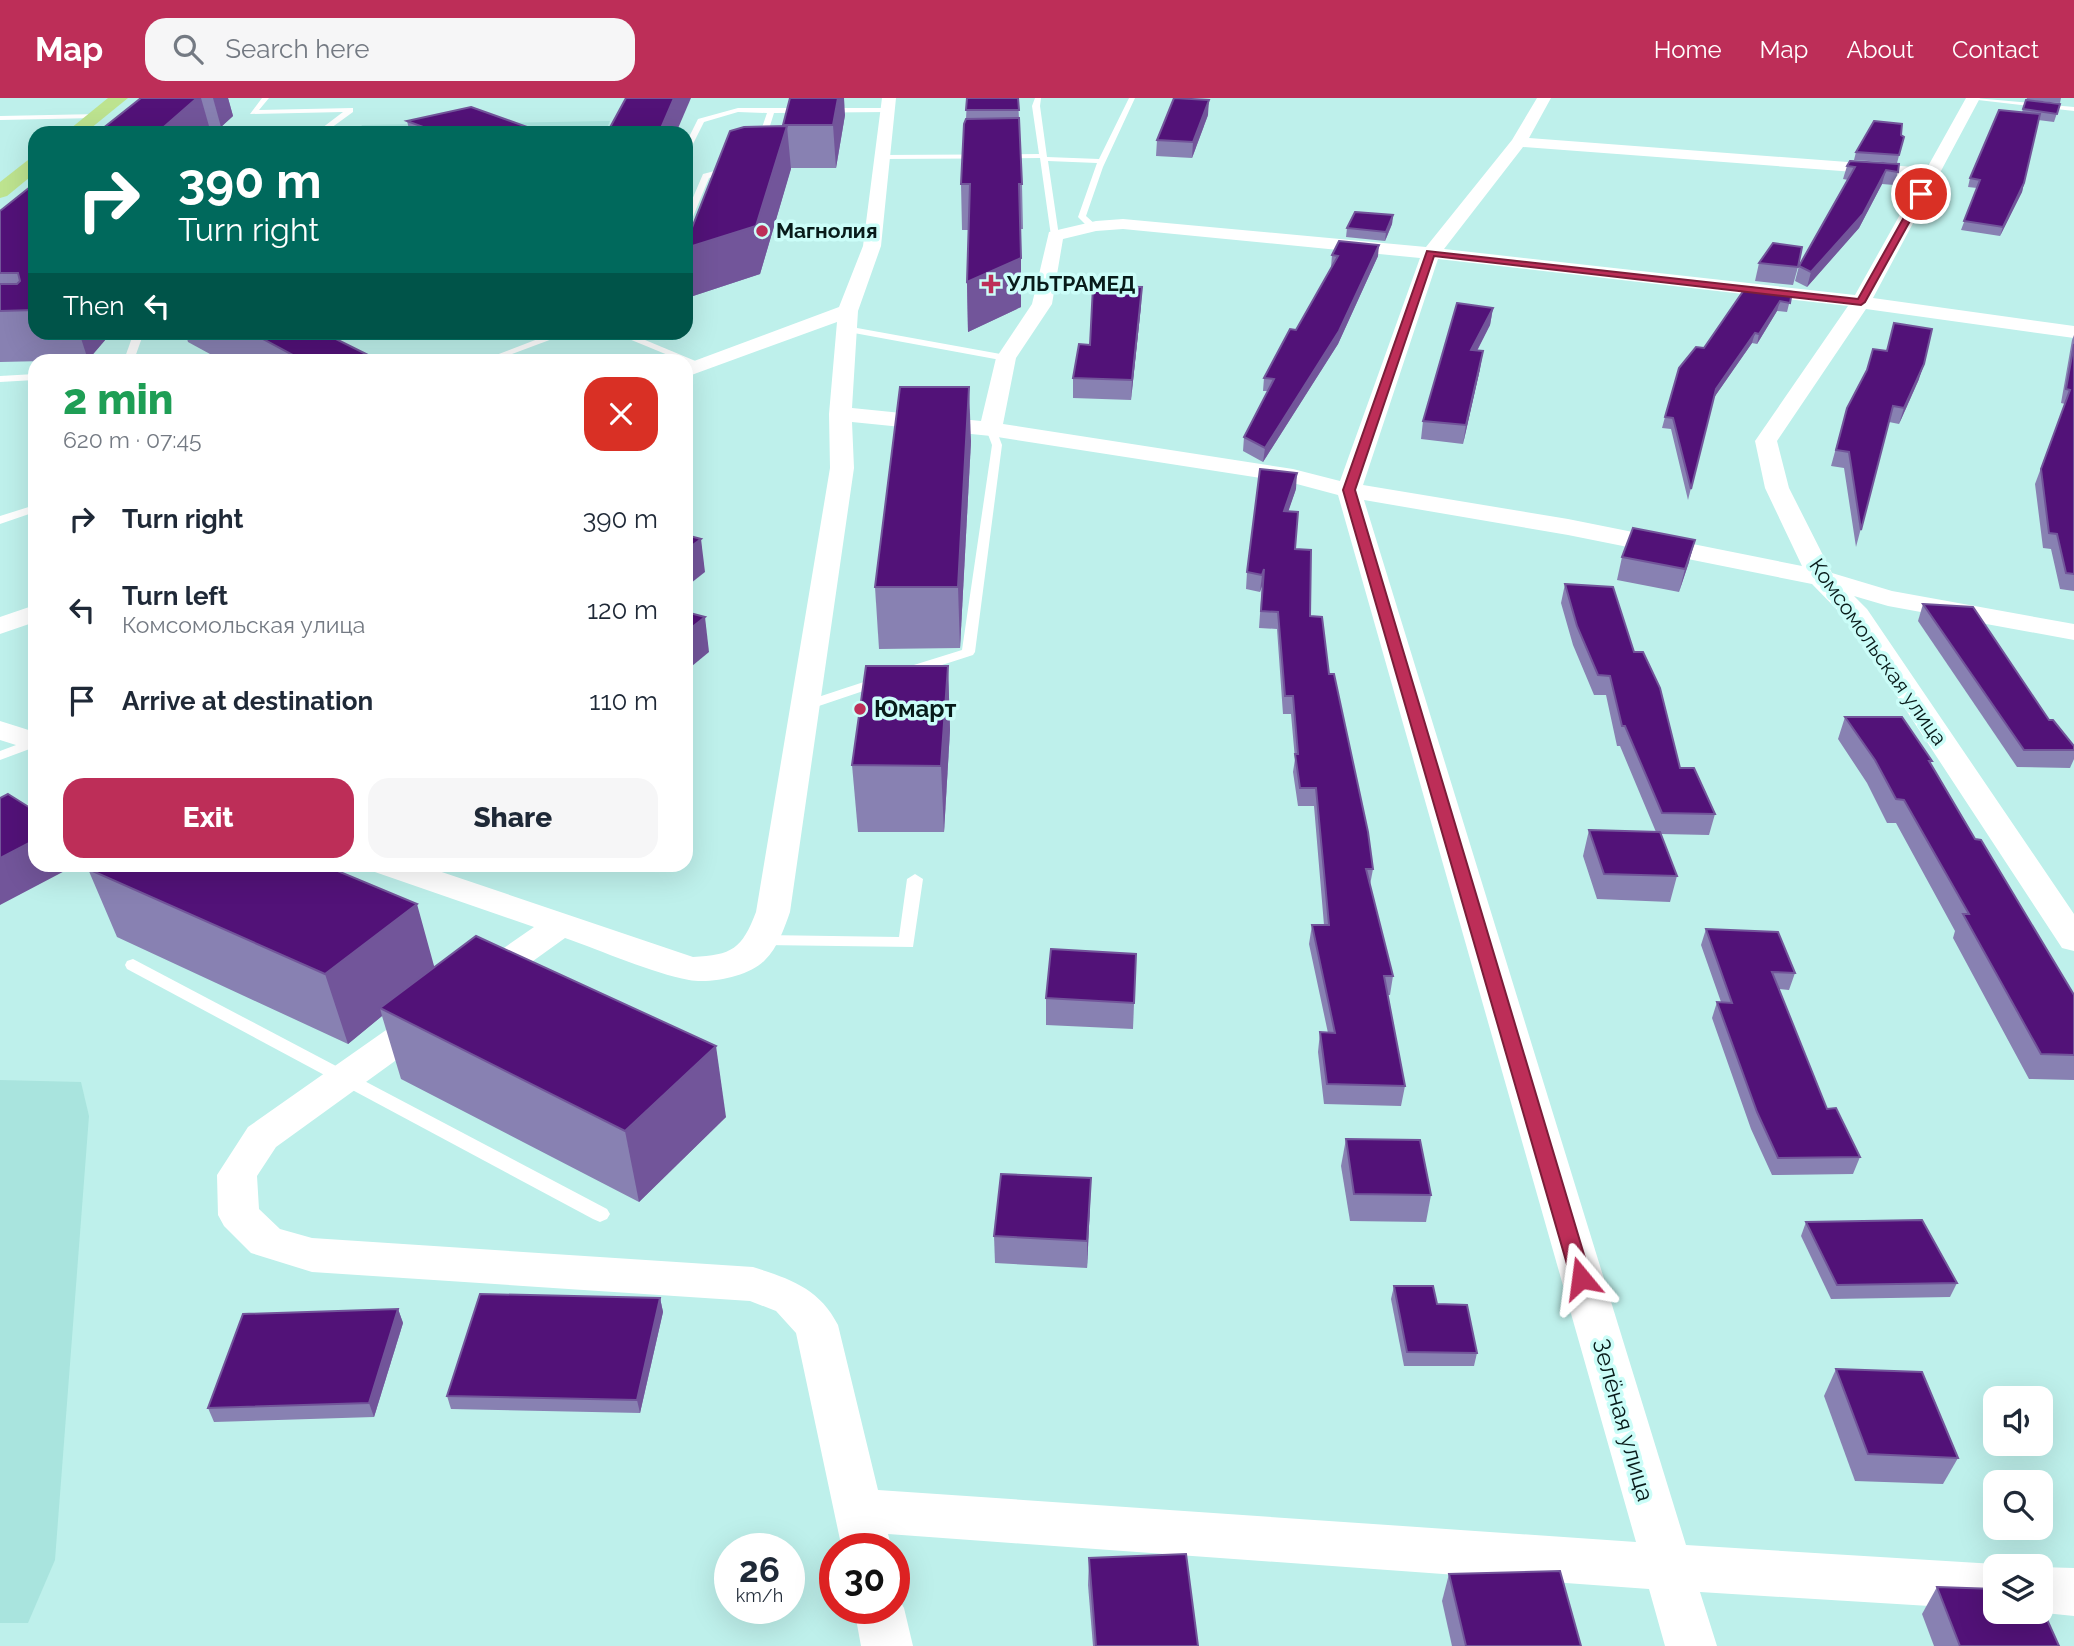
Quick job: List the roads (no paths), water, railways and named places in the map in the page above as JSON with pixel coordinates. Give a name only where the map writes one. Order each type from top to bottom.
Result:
[{"type":"highway","points":[[84,126],[119,98]]},
{"type":"highway","points":[[0,192],[28,170]]},
{"type":"street","points":[[1349,490],[1430,253],[1519,142],[1544,98]]},
{"type":"street","name":"Комсомольская улица","points":[[1975,98],[1861,302],[1766,441],[1777,488],[1821,578],[1857,615],[2074,940]]},
{"type":"street","points":[[407,872],[691,969],[723,968],[746,958],[764,940],[773,912],[842,468],[840,414],[847,320],[872,246],[888,104]]},
{"type":"street","points":[[1519,142],[1933,173]]},
{"type":"street","points":[[991,429],[1006,358],[1042,304],[1055,236],[1093,227],[1123,224],[1430,253],[1861,302],[2074,332]]},
{"type":"street","points":[[693,368],[847,320]]},
{"type":"street","points":[[840,414],[991,429],[1293,476],[1349,490],[1568,527],[1821,578],[1888,598],[2074,632]]},
{"type":"street","name":"Зелёная улица","points":[[1349,490],[1691,1646]]},
{"type":"street","points":[[0,626],[28,616]]},
{"type":"street","points":[[0,730],[28,740]]},
{"type":"street","points":[[559,926],[262,1137],[237,1175],[239,1215],[266,1241],[312,1255],[753,1284],[791,1300],[816,1325],[863,1530],[1667,1567],[1983,1586]]},
{"type":"street","points":[[2053,1591],[2074,1592]]},
{"type":"street","points":[[882,1624],[887,1646]]},
{"type":"lane","points":[[266,98],[253,112],[351,110],[329,126]]},
{"type":"lane","points":[[1038,98],[1036,106],[1055,236]]},
{"type":"lane","points":[[1093,227],[1082,216],[1101,161],[1132,98]]},
{"type":"lane","points":[[1975,98],[2074,109]]},
{"type":"lane","points":[[755,100],[761,111]]},
{"type":"lane","points":[[693,136],[701,121],[738,110],[771,111],[888,104]]},
{"type":"lane","points":[[759,149],[771,111]]},
{"type":"lane","points":[[0,118],[96,116]]},
{"type":"lane","points":[[882,157],[1101,161]]},
{"type":"lane","points":[[693,201],[706,176],[743,165]]},
{"type":"lane","points":[[847,320],[1006,358]]},
{"type":"lane","points":[[505,354],[544,340]]},
{"type":"lane","points":[[633,340],[663,354]]},
{"type":"lane","points":[[0,379],[28,377]]},
{"type":"lane","points":[[805,706],[968,652],[996,445],[991,429]]},
{"type":"lane","points":[[0,520],[28,510]]},
{"type":"lane","points":[[0,756],[28,745]]},
{"type":"lane","points":[[0,824],[28,810]]},
{"type":"lane","points":[[764,940],[907,943],[915,879]]},
{"type":"lane","points":[[133,965],[600,1214]]},
{"type":"place","name":"Магнолия","points":[[762,231]]},
{"type":"place","name":"УЛЬТРАМЕД","points":[[991,284]]},
{"type":"place","name":"Юмарт","points":[[860,709]]}]
